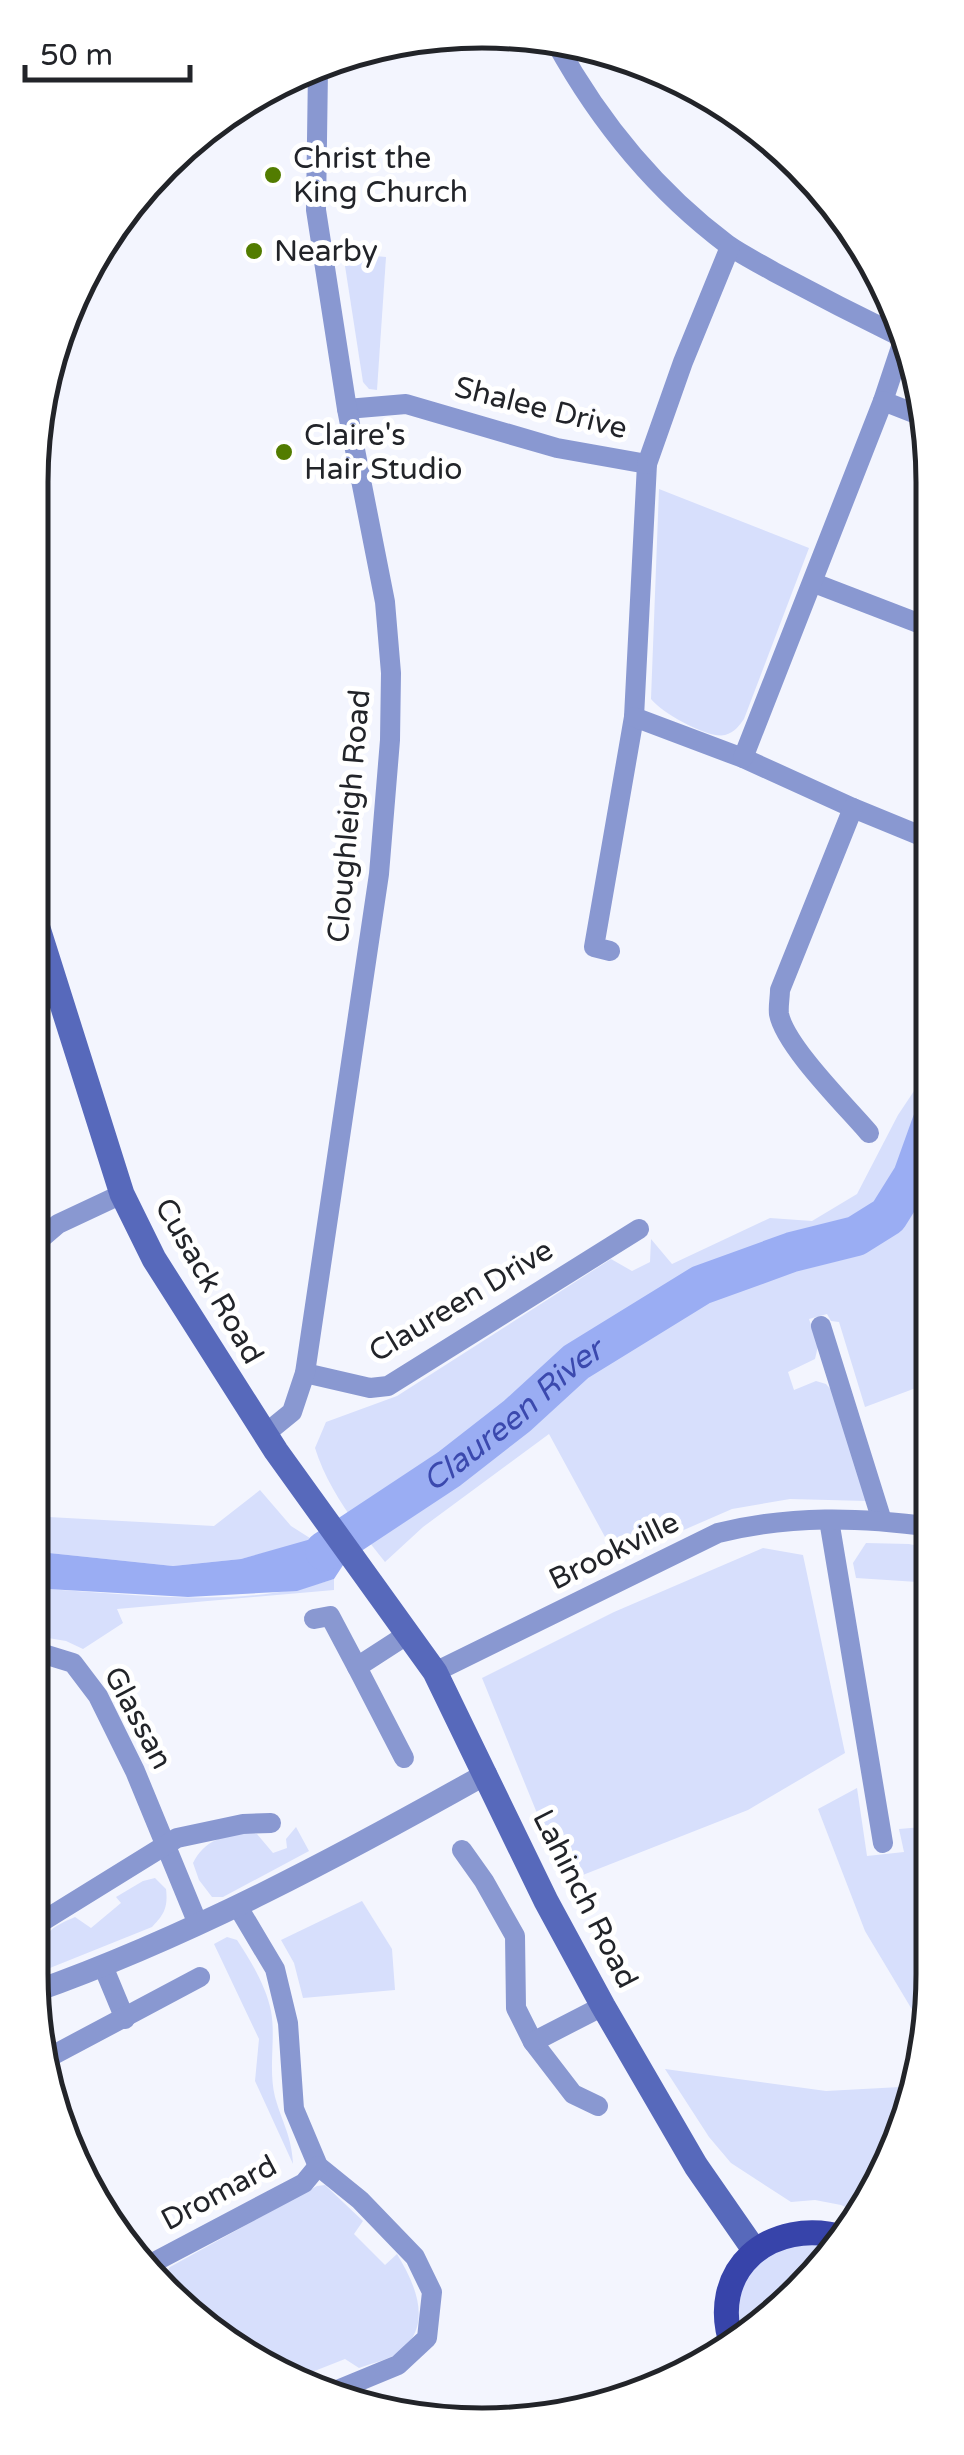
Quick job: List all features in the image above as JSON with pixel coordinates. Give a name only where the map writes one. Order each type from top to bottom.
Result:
[{"type":"main road","name":"Cusack Road","points":[[48,960],[122,1194],[154,1259],[264,1434],[364,1572]]},
{"type":"main road","name":"Lahinch Road","points":[[364,1572],[435,1672],[546,1902],[603,2006],[696,2166],[754,2252]]},
{"type":"main road","points":[[728,2330],[728,2295],[738,2271],[754,2252],[776,2238],[800,2231],[830,2234]]},
{"type":"street","points":[[564,56],[626,148],[672,197],[730,247],[820,297],[887,327]]},
{"type":"street","name":"Cloughleigh Road","points":[[264,1434],[292,1412],[306,1373],[379,874],[390,740],[391,673],[385,602],[348,410],[316,210],[318,80]]},
{"type":"street","points":[[647,464],[730,247]]},
{"type":"street","points":[[744,758],[898,357]]},
{"type":"street","points":[[883,401],[911,412]]},
{"type":"street","name":"Shalee Drive","points":[[348,410],[406,404],[557,448],[647,464],[634,717],[594,947],[610,950]]},
{"type":"street","points":[[814,583],[916,623]]},
{"type":"street","points":[[634,717],[744,758],[916,834]]},
{"type":"street","points":[[853,808],[780,990],[779,1014],[820,1078],[870,1133]]},
{"type":"street","points":[[48,1233],[122,1194]]},
{"type":"street","name":"Claureen Drive","points":[[306,1373],[370,1388],[388,1386],[639,1229]]},
{"type":"street","points":[[821,1326],[882,1520]]},
{"type":"street","name":"Brookville","points":[[435,1672],[718,1532],[769,1520],[882,1520],[916,1525]]},
{"type":"street","points":[[829,1520],[882,1842]]},
{"type":"street","points":[[314,1619],[330,1616],[404,1758]]},
{"type":"street","points":[[357,1667],[408,1634]]},
{"type":"street","name":"Glassan","points":[[48,1655],[74,1663],[98,1696],[198,1924]]},
{"type":"street","points":[[48,1986],[238,1907],[486,1774]]},
{"type":"street","points":[[48,1918],[177,1838],[244,1824],[272,1823]]},
{"type":"street","points":[[462,1850],[515,1936],[516,2008],[533,2042],[573,2094],[598,2106]]},
{"type":"street","name":"Dromard","points":[[238,1907],[275,1969],[288,2022],[294,2109],[318,2166],[360,2200],[415,2257],[432,2292],[427,2338],[398,2365],[348,2386]]},
{"type":"street","points":[[103,1966],[126,2020]]},
{"type":"street","points":[[55,2054],[200,1977]]},
{"type":"street","points":[[533,2042],[603,2006]]},
{"type":"street","name":"Dromard","points":[[158,2262],[304,2183],[318,2166]]},
{"type":"shaded area","points":[[343,253],[386,257],[377,390],[369,389],[363,382]]},
{"type":"shaded area","points":[[659,489],[809,548],[744,719],[725,735],[686,724],[651,699]]},
{"type":"shaded area","points":[[916,1088],[916,1388],[865,1407],[839,1322],[831,1321],[827,1314],[809,1319],[818,1346],[815,1359],[788,1372],[794,1390],[816,1381],[833,1392],[867,1501],[790,1499],[732,1509],[617,1559],[549,1434],[423,1527],[385,1562],[345,1508],[321,1464],[315,1448],[326,1422],[397,1396],[611,1259],[632,1271],[650,1262],[651,1239],[672,1264],[770,1218],[812,1221],[857,1194]]},
{"type":"shaded area","points":[[260,1490],[291,1526],[313,1540],[241,1559],[173,1566],[48,1553],[48,1517],[214,1526]]},
{"type":"shaded area","points":[[866,1543],[916,1545],[916,1582],[856,1578],[853,1563]]},
{"type":"shaded area","points":[[763,1548],[803,1555],[845,1753],[748,1810],[565,1882],[482,1678],[614,1612]]},
{"type":"shaded area","points":[[334,1579],[334,1590],[117,1609],[123,1623],[83,1649],[48,1638],[48,1589],[222,1597],[298,1589]]},
{"type":"shaded area","points":[[857,1788],[867,1856],[904,1852],[899,1829],[916,1828],[915,2014],[865,1931],[818,1809]]},
{"type":"shaded area","points":[[296,1827],[309,1851],[223,1897],[212,1897],[199,1880],[193,1863],[211,1842],[237,1834],[257,1834],[273,1853],[287,1848],[286,1839]]},
{"type":"shaded area","points":[[155,1878],[166,1889],[163,1914],[152,1927],[48,1969],[48,1934],[55,1927],[75,1917],[91,1928],[121,1903],[116,1897]]},
{"type":"shaded area","points":[[362,1901],[392,1949],[395,1990],[303,1998],[294,1963],[281,1940]]},
{"type":"shaded area","points":[[227,1937],[237,1940],[269,2002],[273,2086],[293,2164],[255,2081],[259,2039],[214,1944]]},
{"type":"shaded area","points":[[665,2069],[826,2091],[901,2087],[872,2165],[847,2208],[815,2200],[791,2202],[731,2163],[709,2137]]},
{"type":"shaded area","points":[[325,2185],[363,2221],[354,2234],[385,2265],[397,2254],[418,2302],[417,2327],[412,2338],[399,2352],[359,2368],[345,2359],[312,2372],[290,2363],[217,2318],[167,2272]]},
{"type":"shaded area","points":[[806,2241],[821,2245],[789,2280],[738,2324],[737,2295],[763,2256]]},
{"type":"water","points":[[371,1522],[334,1579],[297,1591],[188,1597],[48,1589],[48,1553],[173,1566],[241,1559]]},
{"type":"waterway","name":"Claureen River","points":[[325,1551],[449,1469],[517,1416],[576,1362],[701,1285],[792,1252],[856,1236],[888,1216],[916,1168]]},
{"type":"place","name":"Christ the King Church","points":[[273,175]]},
{"type":"place","name":"Nearby","points":[[254,251]]},
{"type":"place","name":"Claire's Hair Studio","points":[[284,452]]}]
